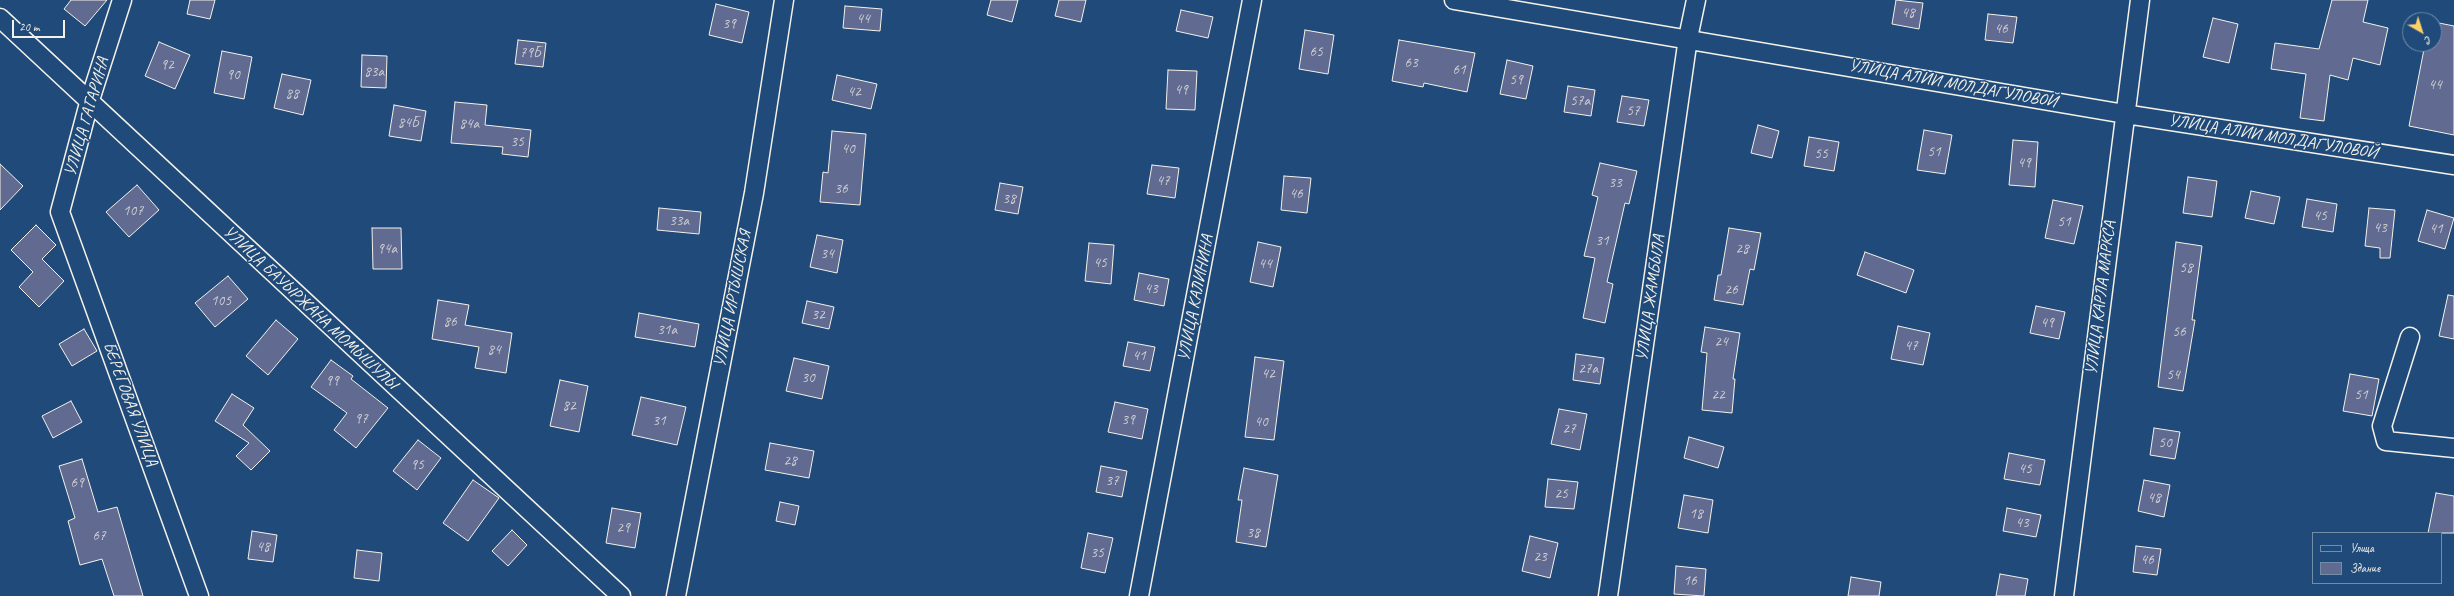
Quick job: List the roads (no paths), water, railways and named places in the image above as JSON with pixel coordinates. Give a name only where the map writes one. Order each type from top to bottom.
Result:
[{"type":"street","name":"УЛИЦА ГАГАРИНА","points":[[60,212],[89,103],[122,0]]},
{"type":"street","name":"УЛИЦА ИРТЫШСКАЯ","points":[[676,596],[754,192],[784,0]]},
{"type":"street","name":"УЛИЦА КАЛИНИНА","points":[[1139,596],[1252,0]]},
{"type":"street","name":"УЛИЦА АЛИИ МОЛДАГУЛОВОЙ","points":[[1454,0],[1688,38],[2125,114],[2454,165]]},
{"type":"street","name":"УЛИЦА ЖАМБЫЛА","points":[[1608,596],[1688,38],[1696,0]]},
{"type":"street","name":"УЛИЦА КАРЛА МАРКСА","points":[[2064,596],[2140,0]]},
{"type":"street","name":"УЛИЦА БАУЫРЖАНА МОМЫШУЛЫ","points":[[0,18],[89,103],[621,596]]},
{"type":"street","name":"БЕРЕГОВАЯ УЛИЦА","points":[[60,212],[199,596]]},
{"type":"street","points":[[2410,337],[2382,426],[2386,441],[2454,448]]}]
